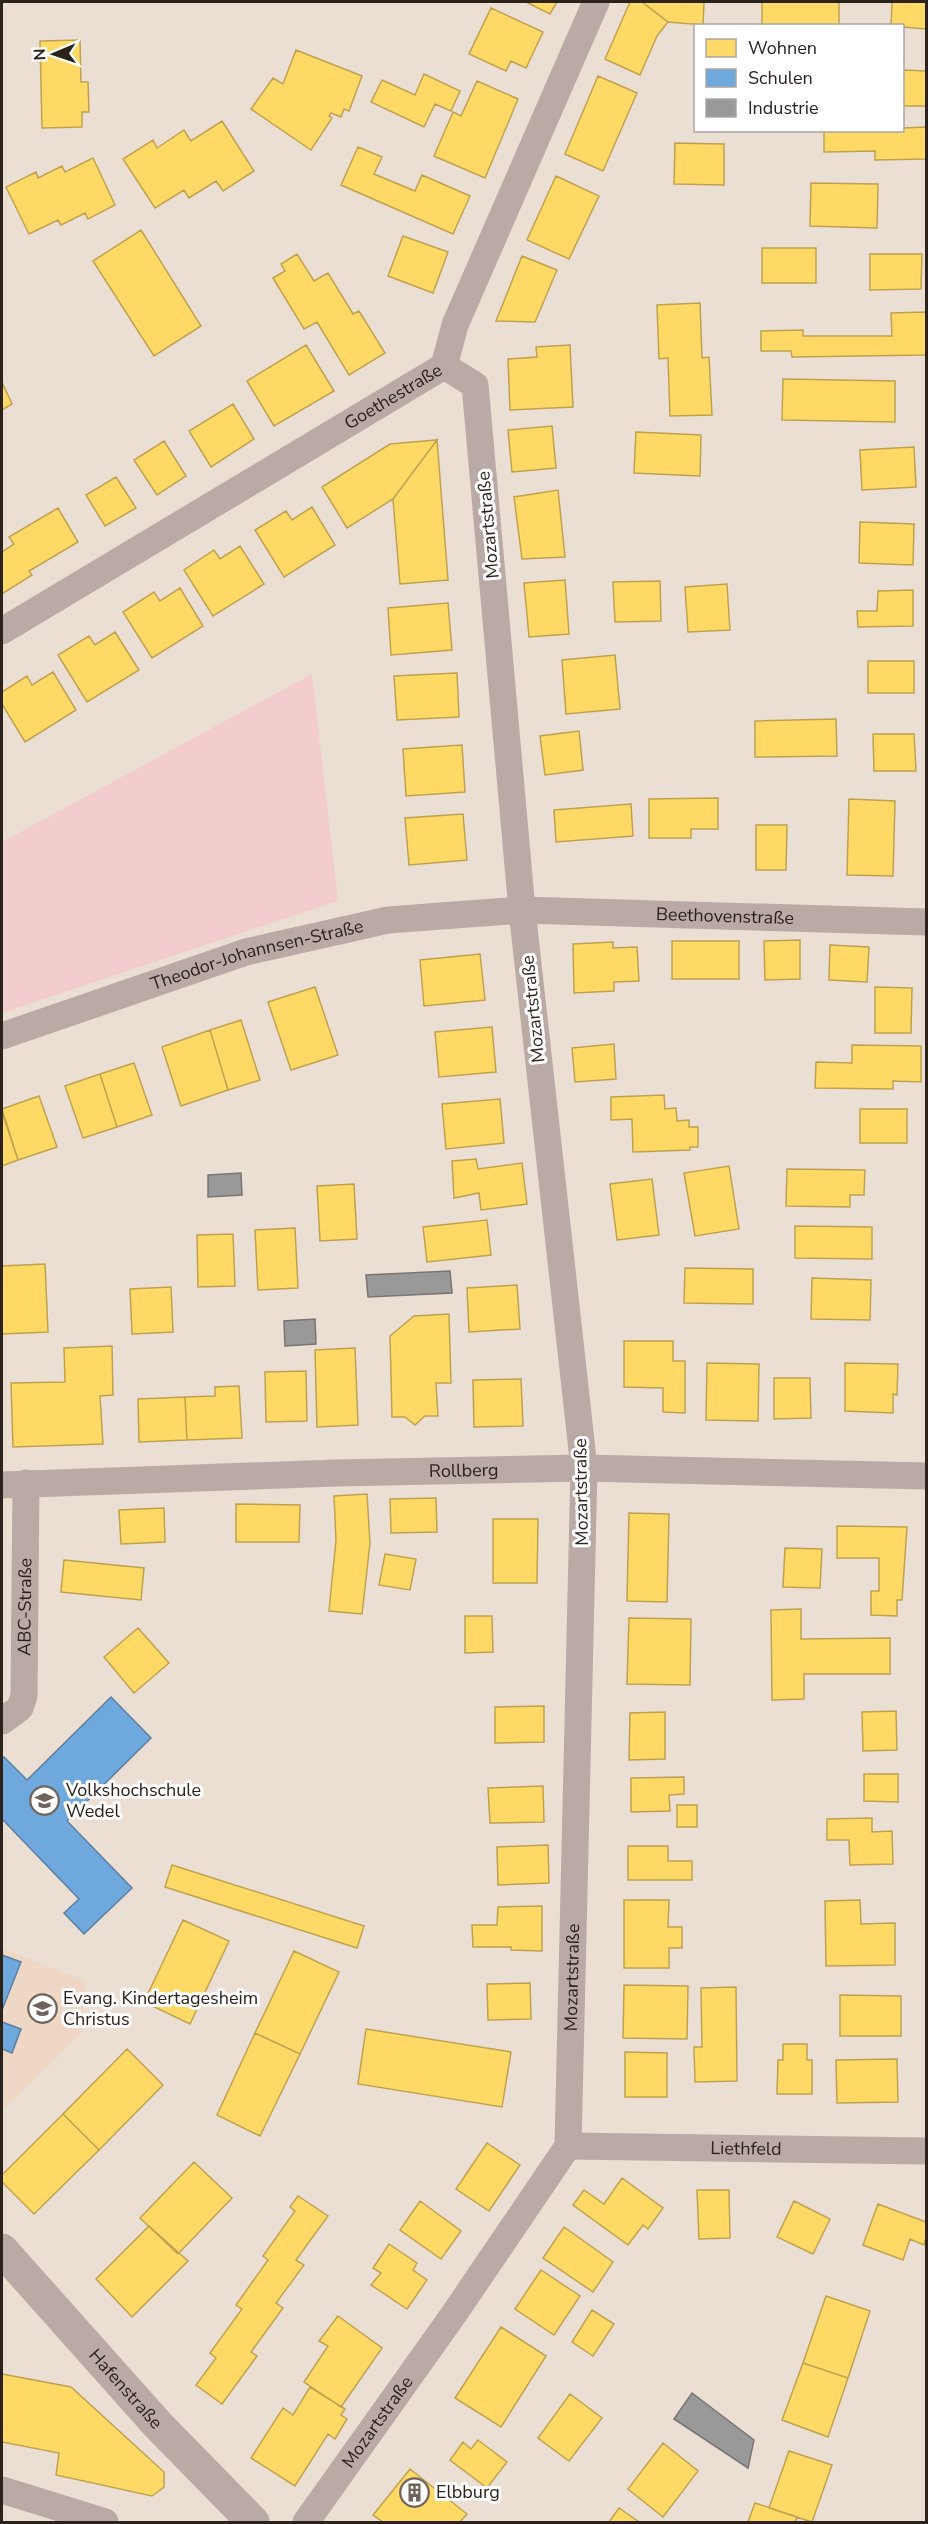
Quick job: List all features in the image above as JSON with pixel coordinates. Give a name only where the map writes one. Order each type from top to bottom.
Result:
[{"type":"street","name":"Goethestraße","points":[[2,631],[444,366],[455,325],[596,2]]},
{"type":"street","name":"Mozartstraße","points":[[306,2523],[454,2314],[568,2146],[584,1468],[522,910],[476,385],[444,366]]},
{"type":"street","name":"Beethovenstraße","points":[[522,910],[927,922]]},
{"type":"street","name":"Theodor-Johannsen-Straße","points":[[2,1036],[246,952],[388,920],[522,910]]},
{"type":"street","name":"Rollberg","points":[[14,1484],[336,1473],[584,1468],[927,1476]]},
{"type":"street","name":"ABC-Straße","points":[[2,1721],[20,1708],[24,1696],[14,1484]]},
{"type":"street","name":"Liethfeld","points":[[568,2146],[927,2151]]},
{"type":"street","name":"Hafenstraße","points":[[2,2250],[158,2425],[254,2523]]},
{"type":"street","points":[[2,2490],[105,2523]]},
{"type":"shaded area","points":[[312,674],[338,901],[2,1013],[2,842]]},
{"type":"shaded area","name":"Evang. Kindertagesheim Christus","points":[[2,1948],[86,1981],[81,2034],[2,2111]]},
{"type":"building: Wohnen","points":[[526,2],[557,2],[550,14]]},
{"type":"building: Wohnen","points":[[630,2],[642,2],[668,22],[657,36],[640,75],[605,59]]},
{"type":"building: Wohnen","points":[[642,2],[704,2],[703,24],[668,22]]},
{"type":"building: Wohnen","points":[[762,2],[839,2],[839,24],[762,24]]},
{"type":"building: Wohnen","points":[[892,2],[926,2],[926,29],[904,27],[904,24],[891,24]]},
{"type":"building: Wohnen","points":[[491,8],[543,32],[526,68],[511,61],[506,71],[469,54]]},
{"type":"building: Wohnen","points":[[80,40],[81,82],[88,82],[89,112],[82,112],[82,127],[42,128],[40,41]]},
{"type":"building: Wohnen","points":[[296,50],[362,76],[349,111],[344,109],[341,117],[331,113],[329,116],[332,118],[311,150],[251,109],[273,78],[283,84]]},
{"type":"building: Wohnen","points":[[904,70],[926,71],[926,106],[904,106]]},
{"type":"building: Wohnen","points":[[424,74],[460,91],[451,111],[435,104],[424,127],[371,102],[382,80],[415,95]]},
{"type":"building: Wohnen","points":[[598,76],[637,93],[603,171],[565,154]]},
{"type":"building: Wohnen","points":[[477,81],[518,99],[485,178],[434,156],[453,112],[461,116]]},
{"type":"building: Wohnen","points":[[222,121],[254,171],[223,191],[216,181],[189,198],[184,190],[155,208],[123,159],[153,140],[157,148],[184,130],[191,141]]},
{"type":"building: Wohnen","points":[[926,127],[926,159],[875,160],[875,151],[824,152],[824,132],[904,132],[904,128]]},
{"type":"building: Wohnen","points":[[675,143],[724,144],[724,185],[674,184]]},
{"type":"building: Wohnen","points":[[358,147],[382,157],[374,174],[415,191],[422,175],[470,196],[453,234],[341,185]]},
{"type":"building: Wohnen","points":[[93,158],[115,205],[88,219],[85,213],[61,225],[58,220],[29,234],[6,187],[36,172],[38,178],[62,166],[65,172]]},
{"type":"building: Wohnen","points":[[556,176],[599,196],[569,259],[527,240]]},
{"type":"building: Wohnen","points":[[811,183],[878,184],[877,228],[810,226]]},
{"type":"building: Wohnen","points":[[141,230],[201,326],[154,356],[93,261]]},
{"type":"building: Wohnen","points":[[403,236],[448,252],[433,293],[388,276]]},
{"type":"building: Wohnen","points":[[762,248],[816,248],[816,283],[762,283]]},
{"type":"building: Wohnen","points":[[297,254],[314,281],[328,273],[353,314],[359,311],[385,353],[349,375],[317,322],[304,329],[273,278],[285,271],[281,264]]},
{"type":"building: Wohnen","points":[[870,254],[922,254],[921,289],[870,290]]},
{"type":"building: Wohnen","points":[[522,256],[557,270],[535,322],[496,321]]},
{"type":"building: Wohnen","points":[[700,303],[702,358],[709,357],[712,415],[670,416],[668,358],[659,359],[657,305]]},
{"type":"building: Wohnen","points":[[926,312],[926,355],[792,357],[791,351],[761,351],[761,331],[803,330],[803,336],[892,336],[891,313]]},
{"type":"building: Wohnen","points":[[306,345],[334,391],[274,426],[247,381]]},
{"type":"building: Wohnen","points":[[570,345],[573,407],[510,410],[508,359],[537,357],[536,347]]},
{"type":"building: Wohnen","points":[[783,379],[895,381],[895,422],[782,420]]},
{"type":"building: Wohnen","points":[[2,382],[12,404],[2,410]]},
{"type":"building: Wohnen","points":[[233,404],[254,439],[211,467],[189,431]]},
{"type":"building: Wohnen","points":[[552,426],[556,468],[512,472],[508,430]]},
{"type":"building: Wohnen","points":[[636,432],[701,435],[700,476],[634,473]]},
{"type":"building: Wohnen","points":[[437,440],[393,499],[347,528],[322,487],[390,444]]},
{"type":"building: Wohnen","points":[[437,440],[448,580],[400,584],[393,499]]},
{"type":"building: Wohnen","points":[[164,441],[186,476],[157,495],[134,460]]},
{"type":"building: Wohnen","points":[[914,447],[916,487],[862,490],[860,450]]},
{"type":"building: Wohnen","points":[[116,477],[136,508],[105,526],[86,495]]},
{"type":"building: Wohnen","points":[[558,490],[565,557],[522,559],[514,497]]},
{"type":"building: Wohnen","points":[[312,507],[335,545],[284,577],[255,530],[286,511],[292,520]]},
{"type":"building: Wohnen","points":[[58,508],[78,542],[29,571],[32,575],[2,594],[2,552],[14,544],[9,537]]},
{"type":"building: Wohnen","points":[[860,522],[914,524],[913,565],[859,563]]},
{"type":"building: Wohnen","points":[[240,546],[264,584],[213,616],[184,570],[214,550],[220,559]]},
{"type":"building: Wohnen","points":[[565,580],[569,634],[529,637],[524,583]]},
{"type":"building: Wohnen","points":[[660,581],[661,621],[615,622],[613,582]]},
{"type":"building: Wohnen","points":[[727,584],[730,630],[688,632],[685,587]]},
{"type":"building: Wohnen","points":[[180,588],[203,626],[152,658],[123,612],[154,592],[160,601]]},
{"type":"building: Wohnen","points":[[913,590],[913,626],[858,627],[857,611],[877,611],[878,591]]},
{"type":"building: Wohnen","points":[[448,603],[452,650],[391,655],[388,608]]},
{"type":"building: Wohnen","points":[[115,632],[139,670],[87,702],[58,655],[89,636],[95,645]]},
{"type":"building: Wohnen","points":[[615,655],[620,709],[566,714],[562,660]]},
{"type":"building: Wohnen","points":[[868,661],[914,661],[914,693],[868,693]]},
{"type":"building: Wohnen","points":[[53,672],[76,710],[25,742],[2,704],[2,692],[27,676],[32,685]]},
{"type":"building: Wohnen","points":[[457,673],[459,717],[397,720],[394,676]]},
{"type":"building: Wohnen","points":[[836,719],[837,756],[755,757],[755,721]]},
{"type":"building: Wohnen","points":[[579,731],[583,770],[545,775],[540,736]]},
{"type":"building: Wohnen","points":[[873,734],[914,734],[916,771],[874,771]]},
{"type":"building: Wohnen","points":[[462,745],[465,792],[406,796],[403,749]]},
{"type":"building: Wohnen","points":[[718,798],[718,829],[691,829],[691,838],[649,838],[649,799]]},
{"type":"building: Wohnen","points":[[849,799],[895,801],[893,876],[847,875]]},
{"type":"building: Wohnen","points":[[631,804],[633,836],[556,842],[554,810]]},
{"type":"building: Wohnen","points":[[463,814],[467,860],[409,865],[405,818]]},
{"type":"building: Wohnen","points":[[756,825],[787,825],[786,870],[756,870]]},
{"type":"building: Wohnen","points":[[800,940],[800,979],[765,980],[764,941]]},
{"type":"building: Wohnen","points":[[672,941],[739,941],[739,979],[672,979]]},
{"type":"building: Wohnen","points":[[613,942],[613,948],[637,947],[639,981],[614,982],[614,991],[574,993],[573,944]]},
{"type":"building: Wohnen","points":[[830,945],[869,947],[867,982],[829,980]]},
{"type":"building: Wohnen","points":[[480,954],[485,1000],[424,1006],[420,960]]},
{"type":"building: Wohnen","points":[[315,987],[338,1055],[291,1070],[268,1002]]},
{"type":"building: Wohnen","points":[[875,987],[912,988],[911,1033],[875,1033]]},
{"type":"building: Wohnen","points":[[241,1020],[260,1080],[228,1090],[210,1030]]},
{"type":"building: Wohnen","points":[[492,1027],[496,1072],[439,1077],[435,1032]]},
{"type":"building: Wohnen","points":[[210,1030],[228,1090],[181,1106],[162,1047]]},
{"type":"building: Wohnen","points":[[614,1044],[616,1079],[575,1082],[572,1048]]},
{"type":"building: Wohnen","points":[[852,1045],[921,1046],[921,1082],[893,1081],[893,1089],[815,1088],[816,1062],[852,1063]]},
{"type":"building: Wohnen","points":[[134,1063],[152,1115],[117,1127],[100,1074]]},
{"type":"building: Wohnen","points":[[100,1074],[117,1127],[83,1138],[65,1086]]},
{"type":"building: Wohnen","points":[[664,1095],[665,1109],[676,1108],[677,1121],[689,1120],[689,1127],[698,1127],[698,1147],[690,1147],[690,1150],[633,1152],[632,1119],[611,1120],[611,1097]]},
{"type":"building: Wohnen","points":[[39,1096],[57,1147],[18,1160],[2,1109]]},
{"type":"building: Wohnen","points":[[500,1099],[504,1143],[446,1149],[442,1104]]},
{"type":"building: Wohnen","points":[[860,1109],[907,1109],[907,1143],[860,1143]]},
{"type":"building: Wohnen","points":[[2,1112],[18,1160],[2,1166]]},
{"type":"building: Wohnen","points":[[476,1159],[478,1169],[522,1163],[527,1204],[481,1210],[479,1193],[454,1198],[452,1161]]},
{"type":"building: Wohnen","points":[[729,1166],[739,1229],[695,1236],[684,1173]]},
{"type":"building: Wohnen","points":[[787,1169],[865,1170],[864,1195],[850,1195],[850,1207],[786,1206]]},
{"type":"building: Wohnen","points":[[652,1179],[659,1235],[617,1240],[610,1184]]},
{"type":"building: Wohnen","points":[[354,1184],[357,1239],[320,1241],[317,1186]]},
{"type":"building: Wohnen","points":[[487,1220],[491,1255],[427,1262],[423,1227]]},
{"type":"building: Wohnen","points":[[795,1226],[872,1227],[872,1259],[795,1258]]},
{"type":"building: Wohnen","points":[[295,1228],[298,1288],[258,1290],[255,1230]]},
{"type":"building: Wohnen","points":[[233,1234],[235,1286],[198,1287],[197,1235]]},
{"type":"building: Wohnen","points":[[45,1264],[48,1332],[2,1334],[2,1266]]},
{"type":"building: Wohnen","points":[[685,1268],[753,1269],[753,1304],[684,1303]]},
{"type":"building: Wohnen","points":[[812,1278],[871,1280],[870,1320],[811,1319]]},
{"type":"building: Wohnen","points":[[517,1285],[520,1329],[469,1332],[467,1288]]},
{"type":"building: Wohnen","points":[[171,1287],[173,1332],[132,1334],[130,1289]]},
{"type":"building: Wohnen","points":[[449,1314],[451,1383],[436,1383],[438,1416],[425,1416],[415,1425],[405,1417],[392,1417],[390,1336],[414,1316]]},
{"type":"building: Wohnen","points":[[624,1341],[673,1341],[673,1361],[685,1361],[685,1413],[663,1412],[663,1388],[624,1387]]},
{"type":"building: Wohnen","points":[[112,1346],[113,1395],[100,1396],[103,1444],[13,1447],[11,1383],[65,1382],[64,1348]]},
{"type":"building: Wohnen","points":[[355,1348],[358,1425],[317,1427],[315,1350]]},
{"type":"building: Wohnen","points":[[707,1363],[759,1364],[758,1421],[706,1420]]},
{"type":"building: Wohnen","points":[[845,1363],[898,1364],[897,1395],[893,1394],[893,1413],[845,1411]]},
{"type":"building: Wohnen","points":[[306,1371],[307,1421],[266,1422],[265,1372]]},
{"type":"building: Wohnen","points":[[774,1378],[810,1378],[811,1418],[774,1419]]},
{"type":"building: Wohnen","points":[[521,1379],[523,1426],[474,1427],[473,1380]]},
{"type":"building: Wohnen","points":[[239,1386],[242,1438],[187,1440],[185,1397],[215,1396],[215,1387]]},
{"type":"building: Wohnen","points":[[185,1397],[187,1440],[139,1442],[138,1399]]},
{"type":"building: Wohnen","points":[[367,1494],[370,1543],[362,1614],[329,1611],[336,1540],[334,1496]]},
{"type":"building: Wohnen","points":[[436,1498],[437,1532],[391,1533],[390,1499]]},
{"type":"building: Wohnen","points":[[236,1504],[300,1505],[299,1542],[236,1542]]},
{"type":"building: Wohnen","points":[[164,1508],[165,1542],[121,1544],[119,1510]]},
{"type":"building: Wohnen","points":[[629,1513],[669,1514],[667,1602],[627,1601]]},
{"type":"building: Wohnen","points":[[493,1519],[538,1519],[537,1583],[493,1583]]},
{"type":"building: Wohnen","points":[[837,1526],[907,1527],[902,1600],[897,1600],[897,1616],[871,1615],[871,1591],[879,1591],[879,1558],[837,1558]]},
{"type":"building: Wohnen","points":[[785,1548],[822,1549],[820,1588],[783,1587]]},
{"type":"building: Wohnen","points":[[385,1554],[416,1559],[410,1590],[379,1585]]},
{"type":"building: Wohnen","points":[[64,1560],[144,1568],[141,1600],[61,1592]]},
{"type":"building: Wohnen","points":[[801,1609],[801,1639],[890,1638],[890,1674],[804,1674],[804,1699],[772,1700],[771,1610]]},
{"type":"building: Wohnen","points":[[465,1616],[492,1616],[493,1652],[465,1653]]},
{"type":"building: Wohnen","points":[[629,1618],[691,1619],[690,1685],[627,1684]]},
{"type":"building: Wohnen","points":[[138,1628],[169,1663],[134,1693],[104,1657]]},
{"type":"building: Wohnen","points":[[544,1706],[544,1742],[495,1743],[495,1707]]},
{"type":"building: Wohnen","points":[[896,1711],[897,1750],[863,1751],[862,1712]]},
{"type":"building: Wohnen","points":[[665,1712],[665,1759],[629,1760],[630,1713]]},
{"type":"building: Wohnen","points":[[864,1774],[898,1774],[898,1802],[864,1801]]},
{"type":"building: Wohnen","points":[[684,1777],[684,1794],[669,1795],[670,1811],[631,1812],[631,1778]]},
{"type":"building: Wohnen","points":[[543,1786],[544,1822],[490,1823],[488,1788]]},
{"type":"building: Wohnen","points":[[677,1805],[697,1805],[697,1827],[677,1827]]},
{"type":"building: Wohnen","points":[[872,1818],[872,1832],[892,1831],[893,1864],[850,1865],[849,1840],[827,1840],[827,1819]]},
{"type":"building: Wohnen","points":[[548,1845],[549,1883],[498,1885],[497,1847]]},
{"type":"building: Wohnen","points":[[628,1846],[668,1846],[668,1861],[692,1861],[692,1880],[628,1880]]},
{"type":"building: Wohnen","points":[[172,1865],[364,1926],[357,1948],[165,1887]]},
{"type":"building: Wohnen","points":[[624,1900],[669,1900],[668,1927],[682,1927],[682,1948],[669,1948],[669,1968],[624,1968]]},
{"type":"building: Wohnen","points":[[860,1900],[861,1924],[895,1923],[895,1965],[826,1966],[825,1901]]},
{"type":"building: Wohnen","points":[[542,1906],[542,1951],[511,1950],[511,1947],[473,1947],[472,1925],[497,1925],[498,1907]]},
{"type":"building: Wohnen","points":[[183,1920],[229,1941],[190,2024],[144,2002]]},
{"type":"building: Wohnen","points":[[294,1951],[339,1972],[300,2054],[255,2033]]},
{"type":"building: Wohnen","points":[[530,1983],[531,2019],[488,2020],[487,1984]]},
{"type":"building: Wohnen","points":[[624,1985],[688,1986],[687,2039],[623,2038]]},
{"type":"building: Wohnen","points":[[736,1987],[737,2081],[695,2082],[694,2047],[702,2047],[701,1988]]},
{"type":"building: Wohnen","points":[[840,1995],[901,1996],[901,2036],[840,2036]]},
{"type":"building: Wohnen","points":[[366,2029],[511,2052],[502,2107],[358,2084]]},
{"type":"building: Wohnen","points":[[255,2033],[300,2054],[260,2136],[217,2115]]},
{"type":"building: Wohnen","points":[[783,2044],[807,2044],[807,2060],[812,2060],[812,2094],[777,2094],[778,2060],[783,2060]]},
{"type":"building: Wohnen","points":[[127,2049],[163,2085],[99,2150],[63,2114]]},
{"type":"building: Wohnen","points":[[625,2052],[667,2053],[667,2097],[625,2097]]},
{"type":"building: Wohnen","points":[[897,2059],[898,2102],[837,2103],[836,2060]]},
{"type":"building: Wohnen","points":[[63,2114],[99,2150],[34,2214],[2,2182],[2,2175]]},
{"type":"building: Wohnen","points":[[487,2143],[520,2165],[489,2211],[456,2189]]},
{"type":"building: Wohnen","points":[[194,2162],[232,2198],[178,2254],[140,2218]]},
{"type":"building: Wohnen","points":[[622,2178],[663,2208],[648,2229],[643,2225],[628,2245],[573,2205],[584,2190],[604,2204]]},
{"type":"building: Wohnen","points":[[697,2190],[729,2190],[730,2238],[699,2239]]},
{"type":"building: Wohnen","points":[[298,2196],[328,2216],[296,2260],[304,2265],[276,2303],[283,2308],[251,2352],[257,2356],[222,2404],[196,2385],[216,2358],[210,2353],[242,2309],[236,2305],[268,2260],[263,2256],[295,2211],[290,2207]]},
{"type":"building: Wohnen","points":[[420,2201],[461,2231],[441,2259],[400,2230]]},
{"type":"building: Wohnen","points":[[794,2201],[830,2219],[813,2254],[777,2237]]},
{"type":"building: Wohnen","points":[[878,2204],[926,2222],[924,2245],[910,2239],[903,2260],[863,2245]]},
{"type":"building: Wohnen","points":[[149,2226],[188,2261],[132,2317],[96,2279]]},
{"type":"building: Wohnen","points":[[564,2227],[613,2262],[593,2292],[543,2258]]},
{"type":"building: Wohnen","points":[[389,2244],[417,2263],[413,2270],[427,2280],[407,2309],[371,2285],[381,2273],[373,2268]]},
{"type":"building: Wohnen","points":[[541,2270],[580,2296],[554,2335],[515,2309]]},
{"type":"building: Wohnen","points":[[826,2296],[870,2311],[848,2378],[803,2363]]},
{"type":"building: Wohnen","points":[[592,2310],[614,2324],[593,2356],[572,2342]]},
{"type":"building: Wohnen","points":[[338,2316],[382,2348],[341,2407],[304,2382],[328,2346],[319,2341]]},
{"type":"building: Wohnen","points":[[501,2327],[546,2356],[501,2427],[455,2398]]},
{"type":"building: Wohnen","points":[[803,2363],[848,2378],[828,2437],[782,2420]]},
{"type":"building: Wohnen","points":[[2,2374],[71,2387],[164,2472],[164,2487],[152,2496],[56,2475],[59,2453],[2,2442]]},
{"type":"building: Wohnen","points":[[310,2387],[345,2409],[341,2415],[347,2419],[335,2439],[328,2434],[295,2486],[251,2458],[283,2408],[293,2415]]},
{"type":"building: Wohnen","points":[[570,2394],[602,2418],[569,2461],[538,2438]]},
{"type":"building: Wohnen","points":[[478,2440],[507,2462],[487,2488],[450,2460],[463,2442],[471,2449]]},
{"type":"building: Wohnen","points":[[663,2443],[698,2471],[663,2517],[628,2489]]},
{"type":"building: Wohnen","points":[[789,2451],[832,2465],[812,2522],[769,2508]]},
{"type":"building: Wohnen","name":"Elbburg","points":[[410,2469],[467,2514],[460,2522],[383,2522],[373,2515]]},
{"type":"building: Wohnen","points":[[755,2503],[797,2517],[795,2522],[748,2522]]},
{"type":"building: Wohnen","points":[[619,2508],[639,2522],[609,2522]]},
{"type":"building: Schulen","name":"Volkshochschule Wedel","points":[[111,1697],[151,1738],[67,1821],[132,1888],[84,1934],[64,1913],[79,1899],[2,1819],[2,1759],[4,1757],[27,1780]]},
{"type":"building: Schulen","points":[[2,1955],[21,1962],[2,2010]]},
{"type":"building: Schulen","points":[[2,2022],[21,2029],[12,2053],[2,2049]]},
{"type":"building: Industrie","points":[[241,1173],[242,1195],[208,1197],[208,1175]]},
{"type":"building: Industrie","points":[[450,1271],[452,1293],[368,1297],[366,1275]]},
{"type":"building: Industrie","points":[[315,1319],[316,1344],[285,1346],[284,1321]]},
{"type":"building: Industrie","points":[[692,2393],[754,2440],[748,2468],[674,2419]]},
{"type":"place","name":"Volkshochschule Wedel","points":[[45,1800]]},
{"type":"place","name":"Evang. Kindertagesheim Christus","points":[[42,2008]]},
{"type":"place","name":"Elbburg","points":[[415,2492]]}]
